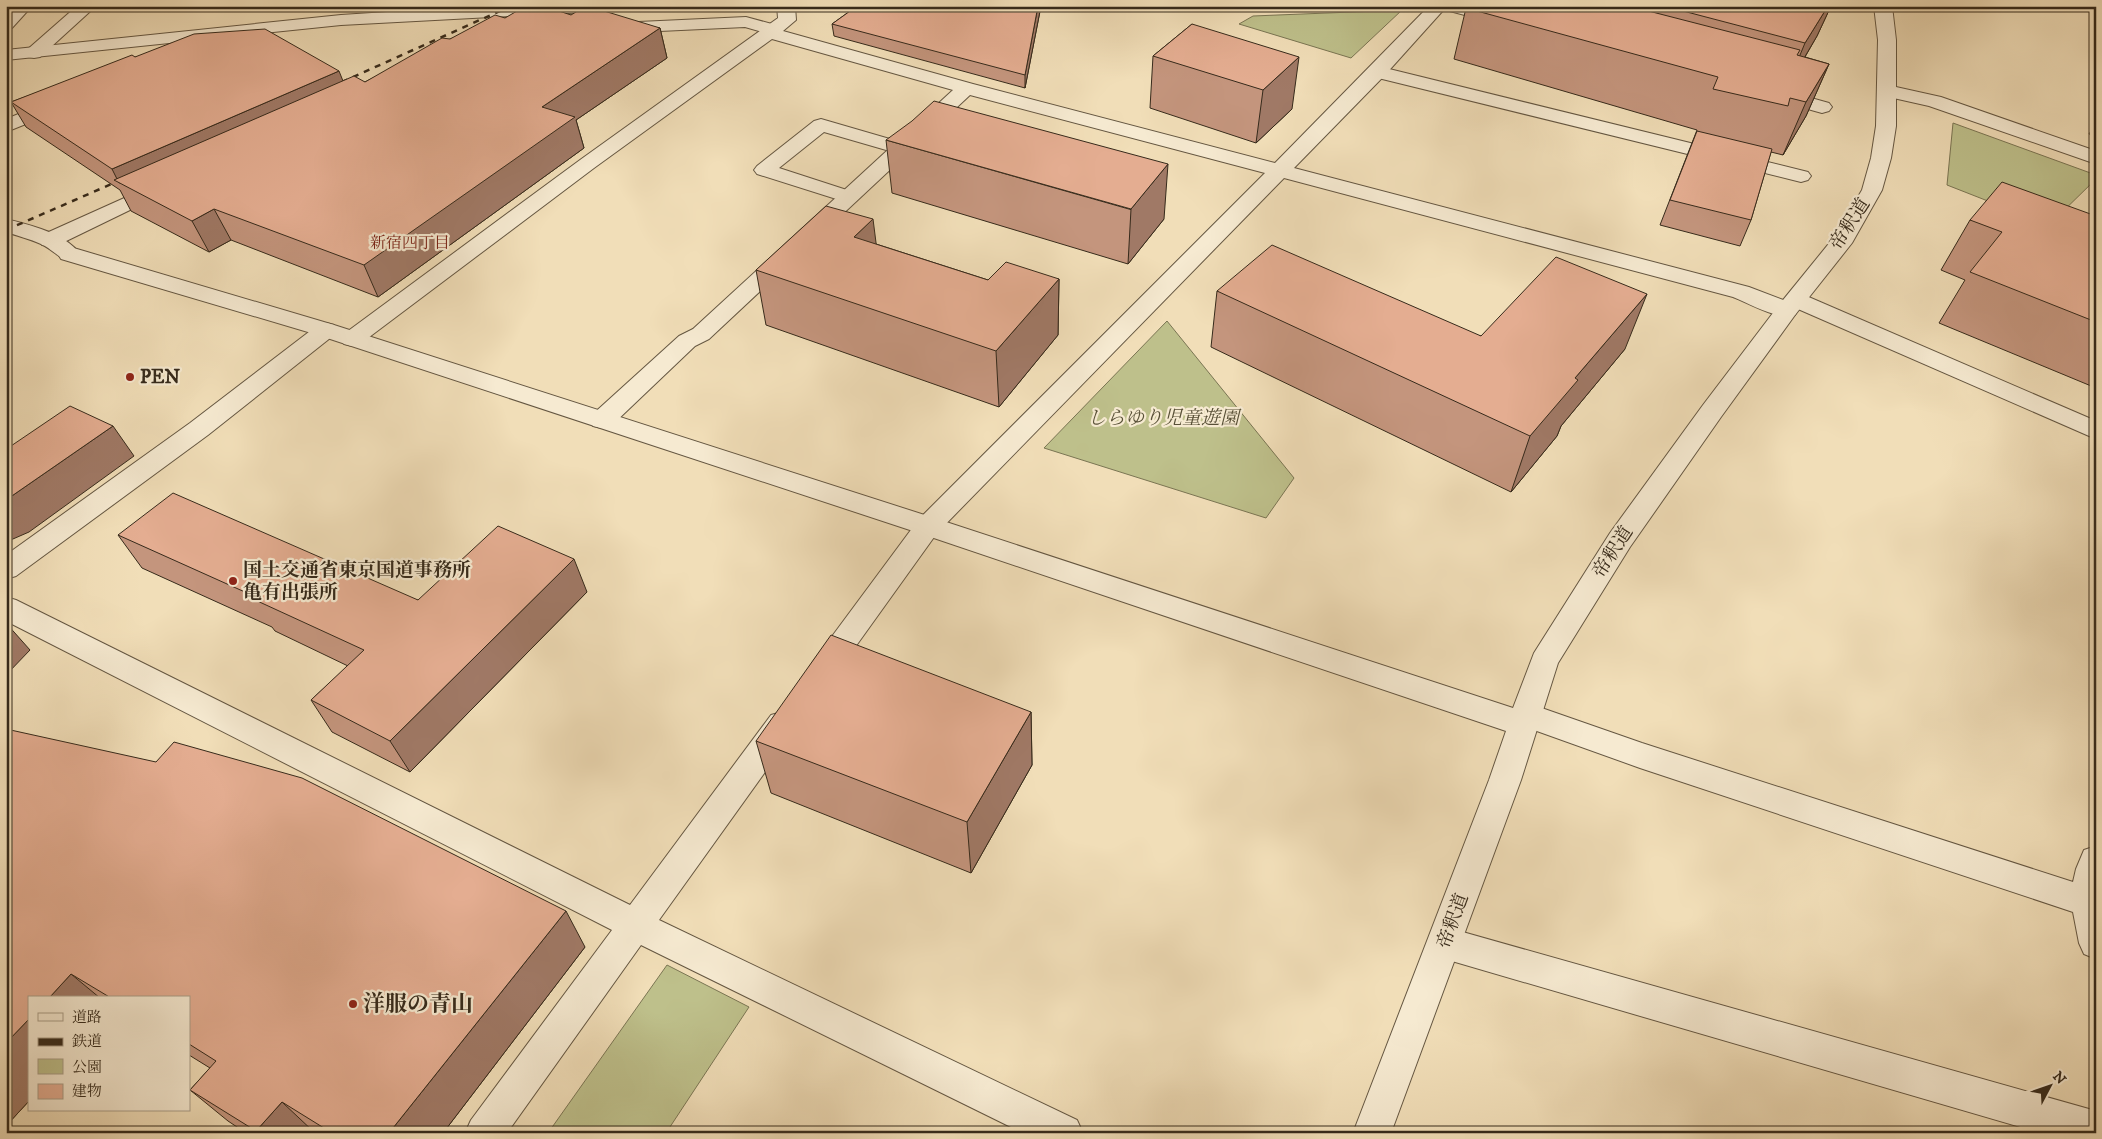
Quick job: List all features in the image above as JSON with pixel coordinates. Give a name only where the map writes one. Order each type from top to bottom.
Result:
[{"type":"street","points":[[6,24],[24,6]]},
{"type":"street","points":[[34,53],[88,6]]},
{"type":"street","points":[[6,56],[342,20],[606,6]]},
{"type":"street","points":[[352,339],[587,164],[787,20],[786,6]]},
{"type":"street","points":[[484,1133],[928,526],[1377,72],[1439,6]]},
{"type":"street","points":[[1452,6],[1519,24]]},
{"type":"street","name":"帝釈道","points":[[1372,1133],[1445,943],[1526,720],[1544,661],[1620,540],[1791,305],[1844,238],[1872,190],[1882,158],[1886,126],[1887,40],[1883,6]]},
{"type":"street","points":[[597,28],[746,22],[966,88],[1791,305],[2096,431]]},
{"type":"street","points":[[175,57],[212,34]]},
{"type":"street","points":[[1377,72],[1801,176]]},
{"type":"street","points":[[602,420],[687,341],[701,334],[966,88]]},
{"type":"street","points":[[1756,89],[1822,107]]},
{"type":"street","points":[[1887,91],[1934,101],[2096,158]]},
{"type":"street","points":[[6,126],[68,100]]},
{"type":"street","points":[[849,197],[764,170],[821,125],[900,148]]},
{"type":"street","points":[[60,247],[176,181]]},
{"type":"street","points":[[6,225],[60,247],[326,330],[928,526],[1520,723],[1533,717],[2092,903]]},
{"type":"street","points":[[6,568],[199,429],[326,330]]},
{"type":"street","points":[[6,608],[635,926],[1064,1133]]},
{"type":"street","points":[[2096,860],[2092,868],[2092,903],[2096,943]]},
{"type":"street","points":[[1445,943],[2096,1130]]},
{"type":"green space","points":[[1402,10],[1351,58],[1239,24],[1253,16]]},
{"type":"green space","points":[[1953,123],[2096,175],[2096,179],[2049,225],[1947,185]]},
{"type":"green space","name":"しらゆり児童遊園","points":[[1167,321],[1294,478],[1266,518],[1044,448]]},
{"type":"green space","points":[[667,965],[749,1007],[666,1133],[548,1133]]},
{"type":"building","points":[[857,6],[1038,6],[1025,75],[832,24]]},
{"type":"building","points":[[1467,6],[1629,6],[1800,50],[1797,55],[1829,64],[1806,102],[1790,98],[1788,106],[1713,89],[1718,77],[1466,8]]},
{"type":"building","points":[[1664,6],[1828,6],[1805,43]]},
{"type":"building","points":[[584,7],[591,7],[660,28],[542,107],[575,117],[364,265],[214,209],[192,221],[114,180],[354,76],[365,82],[442,38],[450,39],[495,15],[505,18],[517,11],[553,9],[571,15]]},
{"type":"building","points":[[1192,24],[1299,57],[1263,90],[1153,56]]},
{"type":"building","points":[[265,29],[339,71],[112,169],[11,102],[132,55],[135,57],[194,34]]},
{"type":"building","points":[[934,101],[1168,164],[1131,209],[886,140],[912,121]]},
{"type":"building","points":[[1697,131],[1772,149],[1751,220],[1670,200]]},
{"type":"building","points":[[2002,182],[2096,216],[2096,322],[1970,272],[2002,232],[1970,220]]},
{"type":"building","points":[[826,206],[873,219],[854,237],[988,280],[1006,262],[1059,279],[996,351],[756,270]]},
{"type":"building","points":[[1272,245],[1481,336],[1556,257],[1647,294],[1575,378],[1578,380],[1530,436],[1217,291]]},
{"type":"building","points":[[70,406],[113,426],[6,500],[6,446],[8,448]]},
{"type":"building","points":[[173,493],[418,600],[498,526],[574,559],[390,741],[311,700],[364,650],[253,599],[256,597],[118,535]]},
{"type":"building","points":[[831,635],[1031,712],[967,822],[756,741]]},
{"type":"building","points":[[6,729],[156,762],[174,742],[302,778],[566,911],[389,1133],[332,1133],[282,1102],[256,1131],[190,1090],[216,1061],[190,1045],[190,996],[108,996],[71,974],[51,996],[28,996],[28,1020],[6,1043]]},
{"type":"railway","points":[[342,82],[511,6]]},
{"type":"railway","points":[[6,230],[123,179]]},
{"type":"place","name":"PEN","points":[[130,377]]},
{"type":"place","name":"国土交通省東京国道事務所 亀有出張所","points":[[233,581]]},
{"type":"place","name":"洋服の青山","points":[[353,1004]]},
{"type":"district","name":"新宿四丁目","points":[[410,243]]}]
